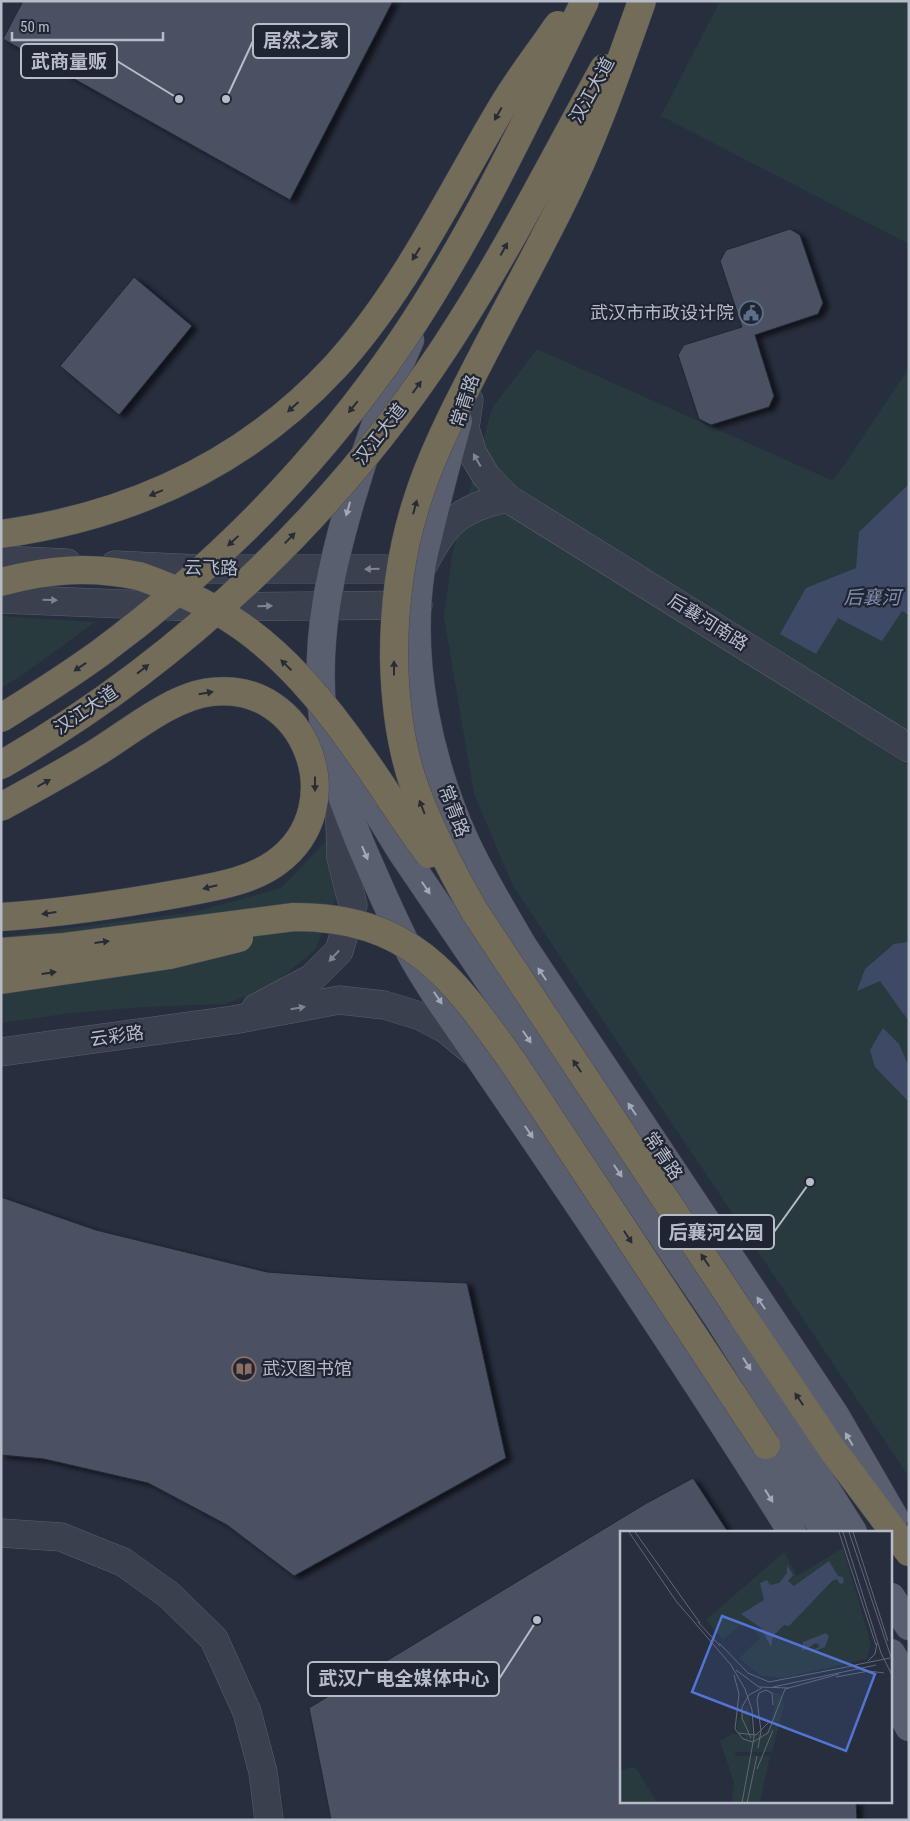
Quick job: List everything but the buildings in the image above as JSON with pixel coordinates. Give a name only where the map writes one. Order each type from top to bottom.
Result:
[{"type":"highway","points":[[1,534],[36,529],[93,515],[170,488],[229,456],[286,414],[312,391],[336,366],[372,321],[454,192],[502,105],[575,1]]},
{"type":"highway","points":[[1,718],[99,654],[196,576],[272,501],[325,442],[401,342],[434,290],[533,108],[585,1]]},
{"type":"highway","points":[[474,912],[430,826],[414,786],[405,752],[398,716],[394,678],[395,622],[402,565],[428,467],[483,354],[559,210],[604,107],[641,1]]},
{"type":"highway","name":"汉江大道","points":[[1,765],[72,721],[172,647],[265,564],[350,474],[389,425],[460,324],[497,262],[641,1]]},
{"type":"highway","points":[[1,582],[48,571],[86,569],[139,576],[170,587],[200,601],[236,623],[290,668],[331,715],[362,756],[424,847],[474,912],[832,1449],[909,1552]]},
{"type":"highway","points":[[1,807],[60,774],[181,700],[211,691],[228,691],[258,699],[273,706],[296,728],[305,742],[312,758],[315,774],[313,808],[308,824],[300,838],[289,852],[277,862],[247,878],[154,898],[35,915],[1,917]]},
{"type":"highway","points":[[1,952],[65,947],[294,917],[317,917],[339,920],[382,932],[423,956],[442,971],[458,988],[513,1062],[756,1452]]},
{"type":"highway","points":[[1,980],[180,953],[240,938],[294,917]]},
{"type":"main road","points":[[575,1],[444,265],[401,360],[367,446],[332,570],[325,605],[320,666],[322,710],[329,751],[339,790],[387,906],[408,948],[436,995],[631,1282],[756,1452],[796,1490],[825,1531]]},
{"type":"main road","name":"常青路","points":[[652,1],[526,246],[485,338],[446,462],[421,569],[418,606],[417,634],[420,671],[432,744],[453,811],[480,871],[528,954],[835,1414],[909,1542]]},
{"type":"main road","points":[[322,710],[342,752],[401,852],[718,1318],[852,1531]]},
{"type":"main road","points":[[756,1452],[792,1531]]},
{"type":"main road","points":[[796,1490],[820,1531]]},
{"type":"main road","points":[[892,1599],[909,1626]]},
{"type":"main road","points":[[892,1626],[909,1650]]},
{"type":"main road","points":[[892,1655],[909,1683]]},
{"type":"main road","points":[[892,1695],[909,1727]]},
{"type":"street","name":"后襄河南路","points":[[485,338],[471,390],[465,428],[473,454],[486,476],[507,498],[909,748]]},
{"type":"street","points":[[421,569],[434,544],[444,530],[455,520],[468,510],[482,503],[507,498]]},
{"type":"street","name":"云飞路","points":[[1,560],[200,569],[421,569]]},
{"type":"street","points":[[1,599],[197,607],[418,606]]},
{"type":"street","points":[[233,1020],[312,978],[339,951],[353,905],[341,858],[339,790]]},
{"type":"street","name":"云彩路","points":[[1,1052],[233,1020],[339,1000],[384,1005],[420,1016],[447,1030],[478,1056]]},
{"type":"street","points":[[1,1532],[60,1537],[123,1562],[169,1594],[214,1639],[247,1712],[263,1772],[269,1820]]},
{"type":"shaded area","points":[[720,1],[909,1],[909,244],[661,116]]},
{"type":"shaded area","points":[[537,349],[833,481],[909,368],[909,1477],[513,886],[474,794],[444,617],[452,555],[492,408]]},
{"type":"shaded area","points":[[1,616],[95,622],[21,676],[1,688]]},
{"type":"shaded area","points":[[329,838],[337,897],[315,950],[269,988],[225,1004],[144,1007],[71,1013],[1,1023],[1,937],[194,912],[281,888]]},
{"type":"water","name":"后襄河","points":[[909,484],[909,615],[902,611],[882,641],[838,618],[816,654],[780,634],[806,588],[856,568],[859,532]]},
{"type":"water","points":[[909,942],[908,1020],[880,981],[857,991],[865,969],[894,944]]},
{"type":"water","points":[[883,1028],[899,1044],[909,1067],[909,1102],[875,1067],[870,1050]]},
{"type":"place","name":"武商量贩","points":[[179,99]]},
{"type":"place","name":"居然之家","points":[[226,99]]},
{"type":"place","name":"武汉市市政设计院","points":[[751,313]]},
{"type":"place","name":"后襄河公园","points":[[810,1182]]},
{"type":"place","name":"武汉图书馆","points":[[244,1369]]},
{"type":"place","name":"武汉广电全媒体中心","points":[[537,1620]]}]
